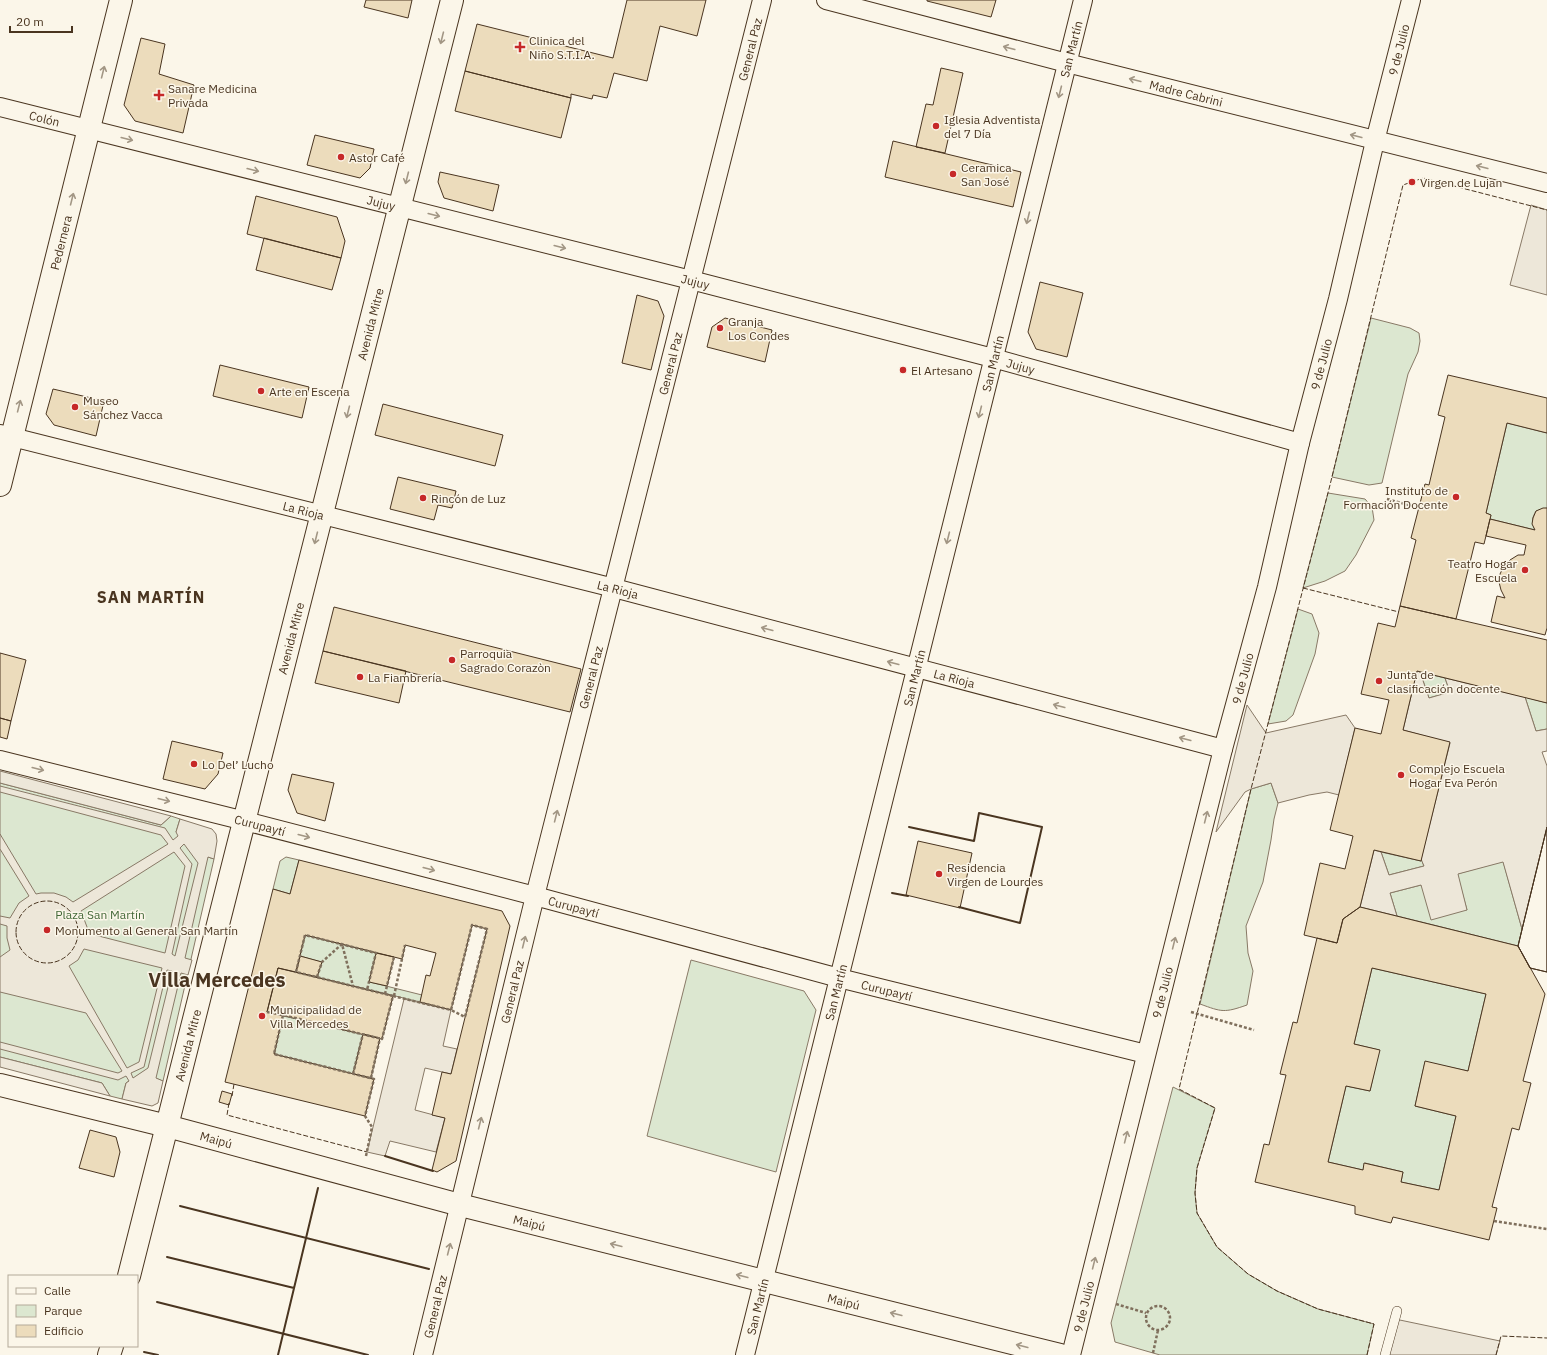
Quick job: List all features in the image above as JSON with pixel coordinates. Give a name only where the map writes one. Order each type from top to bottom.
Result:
[{"type":"street","name":"Pedernera","points":[[0,485],[6,436],[89,130],[121,0]]},
{"type":"street","name":"Avenida Mitre","points":[[129,1275],[452,0]]},
{"type":"street","name":"General Paz","points":[[423,1355],[536,896],[762,0]]},
{"type":"street","name":"Madre Cabrini","points":[[826,0],[1067,63],[1547,183]]},
{"type":"street","name":"San Martín","points":[[745,1355],[1083,0]]},
{"type":"street","name":"9 de Julio","points":[[1071,1355],[1223,749],[1267,587],[1300,443],[1338,299],[1375,141],[1411,0]]},
{"type":"street","name":"Colón","points":[[0,107],[89,130]]},
{"type":"street","name":"Jujuy","points":[[89,130],[400,206],[993,358],[1300,443]]},
{"type":"street","name":"La Rioja","points":[[6,436],[321,516],[614,588],[1223,749]]},
{"type":"street","name":"Curupaytí","points":[[0,760],[536,896],[839,978],[1146,1054]]},
{"type":"street","name":"Maipú","points":[[0,1085],[167,1126],[460,1205],[763,1282],[1060,1355]]},
{"type":"lane","points":[[1385,1355],[1397,1311]]},
{"type":"path","points":[[1387,499],[1419,508]]},
{"type":"path","points":[[367,990],[376,953],[305,935],[296,972],[317,978],[354,986],[367,990],[451,1010],[465,1017],[487,929],[472,925],[451,1010]]},
{"type":"path","points":[[317,978],[322,962],[342,944]]},
{"type":"path","points":[[342,944],[354,986]]},
{"type":"path","points":[[366,1156],[372,1127],[365,1116],[374,1079],[371,1078],[405,945]]},
{"type":"path","points":[[385,994],[394,957]]},
{"type":"path","points":[[267,1012],[380,1038]]},
{"type":"path","points":[[1191,1012],[1254,1030]]},
{"type":"path","points":[[283,1015],[274,1054],[371,1078]]},
{"type":"path","points":[[353,1074],[363,1034]]},
{"type":"path","points":[[1494,1221],[1547,1229]]},
{"type":"path","points":[[1116,1304],[1146,1312]]},
{"type":"path","points":[[1156,1305],[1162,1306],[1168,1310],[1170,1317],[1169,1323],[1165,1328],[1158,1330],[1152,1329],[1147,1325],[1145,1319],[1146,1312],[1156,1305]]},
{"type":"path","points":[[1153,1353],[1158,1330]]},
{"type":"green space","points":[[1371,318],[1410,328],[1419,333],[1420,341],[1418,352],[1408,374],[1382,483],[1369,485],[1332,477]]},
{"type":"green space","points":[[1507,423],[1547,433],[1547,508],[1536,511],[1532,520],[1535,530],[1490,519],[1491,515],[1486,513]]},
{"type":"green space","points":[[1328,493],[1365,499],[1372,507],[1374,520],[1356,555],[1345,571],[1325,581],[1303,588]]},
{"type":"green space","points":[[1298,609],[1312,614],[1319,633],[1315,654],[1293,715],[1286,721],[1268,724]]},
{"type":"green space","points":[[1420,672],[1445,678],[1450,692],[1429,698]]},
{"type":"green space","points":[[1525,697],[1547,703],[1547,729],[1536,731]]},
{"type":"green space","name":"Plaza San Martín","points":[[0,783],[161,825],[171,816],[180,819],[176,832],[208,857],[214,859],[163,1081],[155,1078],[148,1069],[126,1083],[122,1099],[110,1096],[102,1083],[0,1057]]},
{"type":"green space","points":[[1271,783],[1278,803],[1263,882],[1246,926],[1248,953],[1253,971],[1247,1005],[1228,1010],[1213,1009],[1200,1004],[1251,789]]},
{"type":"green space","points":[[1381,852],[1421,861],[1421,859],[1424,866],[1389,875]]},
{"type":"green space","points":[[286,857],[299,860],[290,894],[273,889],[280,861]]},
{"type":"green space","points":[[1503,861],[1522,929],[1518,946],[1397,916],[1390,893],[1421,885],[1467,910],[1457,874]]},
{"type":"green space","points":[[305,935],[376,953],[370,982],[422,995],[420,1002],[317,977],[321,962],[300,956]]},
{"type":"green space","points":[[691,960],[804,991],[816,1010],[776,1172],[647,1136]]},
{"type":"green space","points":[[1372,968],[1486,994],[1468,1071],[1425,1062],[1415,1106],[1456,1116],[1439,1190],[1401,1182],[1403,1172],[1365,1163],[1363,1170],[1328,1162],[1346,1086],[1370,1091],[1379,1050],[1354,1044]]},
{"type":"green space","points":[[283,1015],[363,1034],[353,1074],[274,1054]]},
{"type":"green space","points":[[1173,1087],[1215,1108],[1197,1168],[1195,1193],[1197,1213],[1217,1247],[1248,1274],[1277,1291],[1318,1309],[1374,1324],[1367,1355],[1160,1355],[1115,1342],[1111,1323]]},
{"type":"shaded area","points":[[1531,205],[1547,210],[1547,295],[1510,285]]},
{"type":"shaded area","points":[[1417,671],[1420,672],[1429,698],[1450,692],[1445,678],[1525,697],[1536,731],[1547,729],[1547,751],[1542,752],[1547,766],[1547,827],[1522,929],[1503,862],[1458,874],[1467,910],[1431,920],[1421,885],[1390,893],[1397,916],[1360,907],[1374,850],[1381,852],[1389,875],[1424,866],[1421,859],[1450,743],[1403,730]]},
{"type":"shaded area","points":[[1247,705],[1266,733],[1346,715],[1355,728],[1339,795],[1327,792],[1278,803],[1271,783],[1251,789],[1245,792],[1216,832]]},
{"type":"shaded area","points":[[0,771],[171,816],[161,825],[0,783]]},
{"type":"shaded area","points":[[0,786],[165,828],[173,840],[178,836],[176,832],[180,819],[212,829],[216,834],[217,841],[214,859],[208,857],[185,958],[192,960],[188,975],[181,973],[156,1078],[163,1081],[158,1103],[152,1106],[122,1099],[126,1083],[129,1081],[126,1076],[118,1080],[0,1049],[0,1042],[118,1073],[122,1071],[86,1013],[0,992],[0,957],[10,950],[7,938],[7,926],[0,924],[0,916],[10,918],[19,903],[29,896],[0,849],[0,834],[36,894],[54,893],[66,897],[73,902],[168,844],[161,835],[0,792]],"holes":[[[184,844],[198,863],[175,956],[172,954],[192,864],[180,848]],[[174,852],[185,866],[165,953],[87,933],[87,927],[81,911]],[[84,949],[162,968],[139,1062],[127,1068],[69,966],[78,960]],[[167,970],[172,971],[148,1068],[133,1078],[131,1073],[144,1067]]]},
{"type":"shaded area","points":[[404,999],[451,1010],[443,1046],[457,1049],[451,1074],[425,1068],[415,1110],[445,1118],[436,1152],[390,1141],[385,1156],[367,1152]]},
{"type":"shaded area","points":[[0,1057],[102,1083],[110,1096],[0,1067]]},
{"type":"shaded area","points":[[1395,1319],[1500,1341],[1496,1355],[1385,1355]]},
{"type":"building","points":[[366,0],[412,0],[408,18],[364,7]]},
{"type":"building","name":"Clinica del Niño S.T.I.A.","points":[[627,0],[706,0],[697,36],[660,26],[647,81],[614,73],[607,98],[593,95],[592,99],[571,94],[571,98],[465,71],[477,24],[613,58]]},
{"type":"building","points":[[927,0],[996,0],[991,17]]},
{"type":"building","name":"Sanare Medicina Privada","points":[[141,38],[165,44],[159,74],[194,85],[183,133],[135,121],[124,105]]},
{"type":"building","name":"Iglesia Adventista del 7 Día","points":[[941,68],[963,73],[945,153],[916,147],[926,104],[933,105]]},
{"type":"building","points":[[465,71],[571,98],[561,138],[455,111]]},
{"type":"building","name":"Astor Café","points":[[315,135],[374,149],[370,168],[360,178],[307,165]]},
{"type":"building","name":"Ceramica San José","points":[[893,141],[1021,172],[1013,207],[885,177]]},
{"type":"building","points":[[440,172],[499,185],[493,211],[444,198],[438,182]]},
{"type":"building","points":[[256,196],[337,217],[345,241],[341,258],[247,234]]},
{"type":"building","points":[[264,238],[341,258],[332,290],[256,270]]},
{"type":"building","points":[[1040,282],[1083,293],[1067,357],[1036,349],[1028,332]]},
{"type":"building","points":[[637,295],[658,301],[664,316],[651,370],[622,363]]},
{"type":"building","points":[[725,318],[772,330],[765,362],[707,347],[712,327]]},
{"type":"building","name":"Arte en Escena","points":[[220,365],[309,387],[302,418],[213,396]]},
{"type":"building","name":"Instituto de Formación Docente","points":[[1448,375],[1547,398],[1547,433],[1507,423],[1486,513],[1491,515],[1484,544],[1475,542],[1456,619],[1400,606],[1416,540],[1411,538],[1425,484],[1429,485],[1445,417],[1438,415]]},
{"type":"building","name":"Museo Sánchez Vacca","points":[[53,389],[104,401],[96,436],[54,425],[46,414]]},
{"type":"building","points":[[383,404],[503,435],[495,466],[375,435]]},
{"type":"building","name":"Rincón de Luz","points":[[398,477],[456,491],[452,508],[438,505],[434,520],[390,509]]},
{"type":"building","name":"Teatro Hogar Escuela","points":[[1547,508],[1547,628],[1545,635],[1491,622],[1497,596],[1505,598],[1499,582],[1500,574],[1504,566],[1510,560],[1518,555],[1524,555],[1526,545],[1486,536],[1490,519],[1535,530],[1532,524],[1533,518],[1536,511]]},
{"type":"building","points":[[1400,606],[1547,640],[1547,703],[1417,671],[1403,730],[1450,742],[1421,861],[1374,850],[1360,907],[1343,919],[1337,943],[1304,935],[1320,863],[1345,869],[1353,836],[1330,830],[1355,728],[1381,734],[1389,700],[1361,694],[1378,623],[1395,627]]},
{"type":"building","name":"Parroquia Sagrado Corazòn","points":[[334,607],[581,669],[570,712],[323,651]]},
{"type":"building","name":"La Fiambrería","points":[[323,651],[406,671],[399,703],[315,683]]},
{"type":"building","points":[[0,653],[26,660],[11,721],[0,718]]},
{"type":"building","points":[[0,718],[11,721],[7,739],[0,737]]},
{"type":"building","name":"Lo Del’ Lucho","points":[[172,741],[223,753],[218,774],[205,789],[163,779]]},
{"type":"building","points":[[292,774],[334,783],[325,821],[297,813],[288,790]]},
{"type":"building","points":[[1547,827],[1547,972],[1530,968],[1518,946]]},
{"type":"building","points":[[1547,827],[1547,972],[1530,968],[1518,946]]},
{"type":"building","name":"Residencia Virgen de Lourdes","points":[[918,841],[972,853],[960,908],[906,895]]},
{"type":"building","name":"Municipalidad de Villa Mercedes","points":[[299,860],[502,911],[510,926],[456,1161],[437,1172],[432,1170],[445,1118],[432,1115],[442,1072],[451,1074],[487,929],[472,925],[451,1010],[420,1002],[426,975],[430,976],[436,953],[405,945],[402,959],[305,935],[296,972],[278,968],[267,1012],[283,1015],[274,1054],[374,1079],[365,1116],[225,1082],[273,889],[290,894]]},
{"type":"building","points":[[1360,907],[1518,946],[1545,994],[1523,1081],[1531,1083],[1519,1130],[1512,1128],[1492,1207],[1497,1208],[1489,1240],[1393,1217],[1391,1223],[1355,1214],[1355,1206],[1255,1182],[1264,1144],[1269,1145],[1286,1075],[1280,1074],[1293,1022],[1297,1023],[1317,938],[1337,943],[1343,919]],"holes":[[[1372,968],[1486,994],[1468,1071],[1425,1061],[1415,1106],[1456,1116],[1439,1190],[1401,1182],[1403,1172],[1364,1163],[1363,1170],[1328,1162],[1346,1086],[1370,1091],[1380,1050],[1354,1044]]]},
{"type":"building","points":[[376,953],[394,957],[387,986],[369,982]]},
{"type":"building","points":[[300,956],[322,962],[317,977],[296,972]]},
{"type":"building","points":[[278,968],[393,996],[382,1039],[267,1012]]},
{"type":"building","points":[[363,1034],[380,1038],[371,1078],[353,1074]]},
{"type":"building","points":[[222,1091],[232,1094],[229,1105],[219,1102]]},
{"type":"building","points":[[90,1130],[116,1137],[120,1152],[114,1177],[79,1168]]},
{"type":"fence","points":[[1367,1355],[1374,1324],[1318,1309],[1277,1291],[1248,1274],[1217,1247],[1197,1213],[1195,1193],[1197,1168],[1215,1108],[1179,1089],[1251,789],[1330,485],[1403,185],[1423,178],[1547,210]]},
{"type":"fence","points":[[1303,588],[1399,612]]},
{"type":"fence","points":[[41,901],[53,901],[69,910],[76,920],[78,932],[76,944],[69,954],[53,963],[41,963],[30,958],[21,949],[16,938],[16,926],[21,915],[30,906],[41,901]]},
{"type":"fence","points":[[232,1096],[234,1084]]},
{"type":"fence","points":[[229,1103],[227,1115],[367,1152]]},
{"type":"fence","points":[[1496,1355],[1501,1336],[1547,1338]]},
{"type":"wall","points":[[909,827],[974,841],[979,813],[1042,827],[1020,923],[959,907]]},
{"type":"wall","points":[[892,893],[908,896]]},
{"type":"wall","points":[[385,1156],[433,1171]]},
{"type":"wall","points":[[278,1355],[318,1188]]},
{"type":"wall","points":[[180,1206],[429,1269]]},
{"type":"wall","points":[[167,1257],[294,1288]]},
{"type":"wall","points":[[157,1302],[368,1355]]},
{"type":"wall","points":[[144,1352],[158,1355]]},
{"type":"place","name":"Clinica del Niño S.T.I.A.","points":[[520,47]]},
{"type":"place","name":"Sanare Medicina Privada","points":[[159,95]]},
{"type":"place","name":"Iglesia Adventista del 7 Día","points":[[936,126]]},
{"type":"place","name":"Astor Café","points":[[341,157]]},
{"type":"place","name":"Ceramica San José","points":[[953,174]]},
{"type":"place","name":"Virgen de Lujan","points":[[1412,182]]},
{"type":"place","name":"Granja Los Condes","points":[[720,328]]},
{"type":"place","name":"El Artesano","points":[[903,370]]},
{"type":"place","name":"Arte en Escena","points":[[261,391]]},
{"type":"place","name":"Museo Sánchez Vacca","points":[[75,407]]},
{"type":"place","name":"Instituto de Formación Docente","points":[[1456,497]]},
{"type":"place","name":"Rincón de Luz","points":[[423,498]]},
{"type":"place","name":"Teatro Hogar Escuela","points":[[1525,570]]},
{"type":"place","name":"Parroquia Sagrado Corazòn","points":[[452,660]]},
{"type":"place","name":"La Fiambrería","points":[[360,677]]},
{"type":"place","name":"Junta de clasificación docente","points":[[1379,681]]},
{"type":"place","name":"Lo Del’ Lucho","points":[[194,764]]},
{"type":"place","name":"Complejo Escuela Hogar Eva Perón","points":[[1401,775]]},
{"type":"place","name":"Residencia Virgen de Lourdes","points":[[939,874]]},
{"type":"place","name":"Monumento al General San Martín","points":[[47,930]]},
{"type":"place","name":"Municipalidad de Villa Mercedes","points":[[262,1016]]},
{"type":"district","name":"SAN MARTÍN","points":[[151,597]]},
{"type":"district","name":"Villa Mercedes","points":[[217,979]]}]
